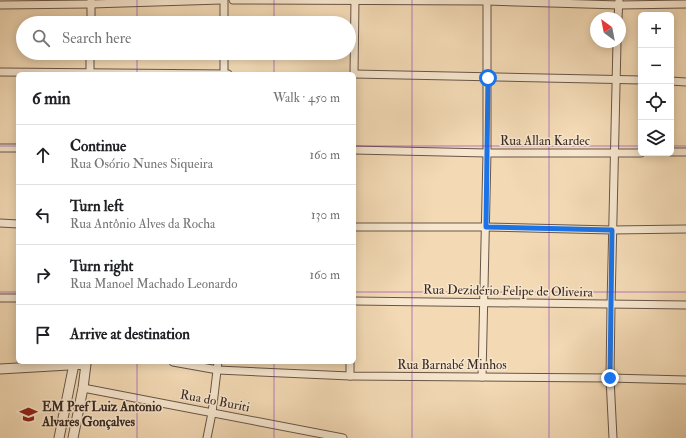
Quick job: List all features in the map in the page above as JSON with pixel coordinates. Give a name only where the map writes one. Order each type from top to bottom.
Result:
[{"type":"street","points":[[0,5],[223,0],[224,16]]},
{"type":"street","points":[[233,0],[487,0],[686,4]]},
{"type":"street","points":[[355,0],[355,16]]},
{"type":"street","points":[[482,377],[488,78],[487,0]]},
{"type":"street","points":[[91,2],[91,16]]},
{"type":"street","points":[[613,438],[610,378],[617,48]]},
{"type":"street","points":[[90,60],[90,72]]},
{"type":"street","points":[[224,60],[224,72]]},
{"type":"street","points":[[354,60],[354,72]]},
{"type":"street","points":[[0,72],[16,72]]},
{"type":"street","points":[[356,74],[488,78],[638,80]]},
{"type":"street","points":[[674,81],[686,82]]},
{"type":"street","points":[[0,148],[16,148]]},
{"type":"street","name":"Rua Allan Kardec","points":[[356,150],[487,153],[638,153]]},
{"type":"street","points":[[674,152],[686,152]]},
{"type":"street","points":[[0,223],[16,224]]},
{"type":"street","points":[[356,227],[486,227],[612,230],[686,229]]},
{"type":"street","points":[[0,298],[16,298]]},
{"type":"street","name":"Rua Dezidério Felipe de Oliveira","points":[[356,301],[686,305]]},
{"type":"street","points":[[0,369],[74,364],[59,438]]},
{"type":"street","points":[[73,438],[83,388],[86,364]]},
{"type":"street","name":"Rua Barnabé Minhos","points":[[184,364],[218,370],[350,376],[686,380]]},
{"type":"street","points":[[207,438],[212,413],[218,364]]},
{"type":"street","points":[[350,364],[350,376]]},
{"type":"street","name":"Rua do Buriti","points":[[83,388],[343,438]]},
{"type":"place","name":"EM Pref Luiz Antonio Alvares Gonçalves","points":[[29,414]]},
{"type":"route","points":[[488,78],[486,227],[612,230],[610,378]]}]
